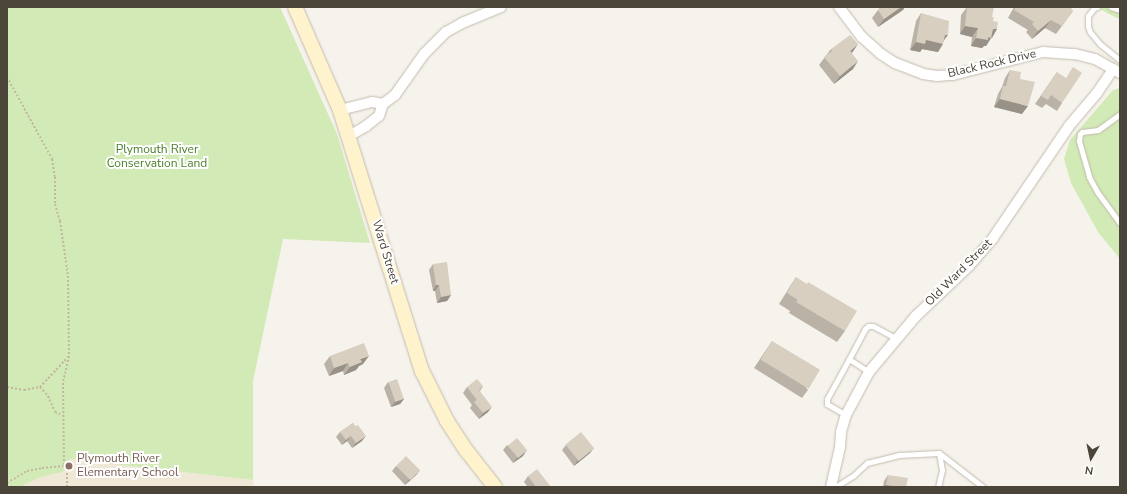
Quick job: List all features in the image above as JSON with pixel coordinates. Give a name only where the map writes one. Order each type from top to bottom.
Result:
[{"type":"street","name":"Ward Street","points":[[295,7],[340,110],[422,371],[447,421],[466,450],[495,487]]},
{"type":"street","points":[[348,136],[366,126],[378,116],[383,104],[395,95],[424,54],[446,32],[501,7]]},
{"type":"street","name":"Black Rock Drive","points":[[839,7],[862,37],[881,54],[895,63],[923,74],[937,76],[953,75],[1043,52],[1075,54],[1095,59],[1117,71]]},
{"type":"street","name":"Old Ward Street","points":[[830,487],[846,415],[869,372],[896,338],[993,238],[1069,126],[1117,71]]},
{"type":"street","points":[[340,110],[372,102],[383,104]]},
{"type":"lane","points":[[1098,7],[1094,8],[1088,16],[1088,26],[1090,32],[1100,44],[1120,60]]},
{"type":"lane","points":[[1111,7],[1120,10]]},
{"type":"lane","points":[[1120,114],[1098,130],[1082,132],[1080,134],[1079,141],[1089,177],[1098,193],[1120,223]]},
{"type":"lane","points":[[846,415],[827,404],[827,399],[868,326],[873,326],[896,338]]},
{"type":"lane","points":[[849,359],[869,372]]},
{"type":"lane","points":[[938,487],[942,470],[939,453]]},
{"type":"lane","points":[[835,487],[854,475],[867,463],[899,454],[939,453],[983,487]]},
{"type":"path","points":[[7,77],[52,159],[55,177],[55,204],[60,221],[68,276],[69,356],[63,384],[64,466],[66,470],[67,487]]},
{"type":"path","points":[[7,386],[24,390],[40,387],[69,356]]},
{"type":"path","points":[[40,387],[48,396],[55,412],[64,416]]},
{"type":"path","points":[[7,483],[27,471],[64,466]]},
{"type":"shaded area","name":"Plymouth River Elementary School","points":[[7,452],[253,480],[254,487],[7,487]]},
{"type":"green space","name":"Plymouth River Conservation Land","points":[[7,7],[280,7],[337,134],[370,243],[283,239],[253,381],[253,480],[69,459],[69,466],[62,472],[40,477],[20,487],[7,487]]},
{"type":"green space","points":[[1096,7],[1120,7],[1120,19],[1115,17]]},
{"type":"green space","points":[[1120,88],[1120,259],[1098,232],[1071,183],[1064,159],[1070,140],[1113,90]]},
{"type":"building","points":[[882,7],[901,7],[884,19],[878,10]]},
{"type":"building","points":[[967,7],[994,7],[992,17],[994,17],[993,21],[998,22],[997,29],[993,29],[991,38],[988,37],[988,40],[976,38],[978,28],[965,26]]},
{"type":"building","points":[[1016,7],[1072,7],[1071,10],[1073,11],[1062,26],[1051,20],[1038,31],[1032,24],[1034,22],[1014,10]]},
{"type":"building","points":[[921,13],[949,21],[948,35],[945,35],[943,44],[926,40],[925,44],[916,42]]},
{"type":"building","points":[[850,35],[858,44],[850,51],[858,61],[840,76],[824,57],[832,51],[831,49]]},
{"type":"building","points":[[1073,67],[1082,73],[1062,103],[1051,95],[1048,100],[1041,96],[1057,72],[1066,78]]},
{"type":"building","points":[[1010,70],[1021,72],[1020,79],[1035,82],[1028,106],[1000,99],[1003,86],[1006,86]]},
{"type":"building","points":[[447,262],[451,295],[441,297],[439,285],[436,285],[433,264]]},
{"type":"building","points":[[796,277],[807,284],[808,282],[857,311],[845,331],[796,302],[798,300],[787,293]]},
{"type":"building","points":[[772,341],[820,370],[809,389],[761,360]]},
{"type":"building","points":[[364,343],[369,356],[360,359],[362,362],[350,367],[348,363],[334,368],[330,356]]},
{"type":"building","points":[[397,379],[404,399],[395,402],[388,382]]},
{"type":"building","points":[[477,379],[483,386],[479,390],[492,407],[483,413],[474,402],[477,400],[467,387]]},
{"type":"building","points":[[353,423],[355,426],[358,425],[366,436],[356,443],[351,436],[346,440],[340,432]]},
{"type":"building","points":[[581,432],[594,448],[579,461],[565,445]]},
{"type":"building","points":[[517,438],[527,450],[518,458],[508,446]]},
{"type":"building","points":[[406,456],[420,470],[410,480],[396,466]]},
{"type":"building","points":[[537,469],[551,487],[536,487],[528,476]]},
{"type":"building","points":[[888,475],[908,478],[906,487],[886,485]]},
{"type":"place","name":"Plymouth River Elementary School","points":[[69,466]]}]
